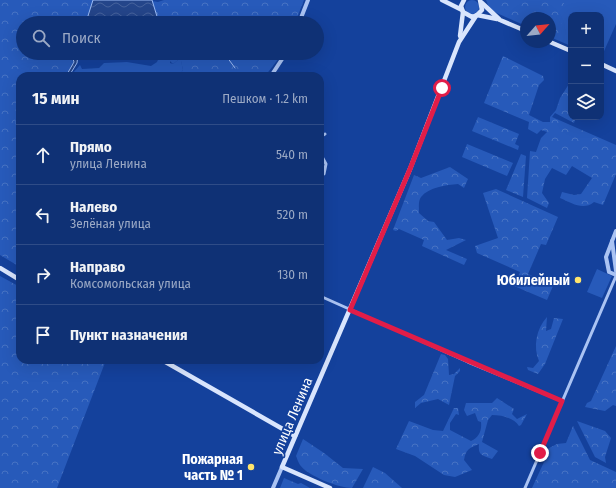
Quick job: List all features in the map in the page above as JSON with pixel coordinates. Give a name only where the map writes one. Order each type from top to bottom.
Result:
[{"type":"main road","points":[[442,0],[463,11],[469,16],[500,20],[520,28]]},
{"type":"main road","name":"улица Ленина","points":[[459,42],[464,0]]},
{"type":"main road","points":[[481,1],[500,20]]},
{"type":"main road","name":"улица Ленина","points":[[282,467],[412,163],[459,42],[476,16],[482,10],[481,1]]},
{"type":"main road","points":[[556,45],[568,50]]},
{"type":"main road","points":[[604,65],[616,71]]},
{"type":"main road","points":[[0,268],[16,278]]},
{"type":"main road","points":[[169,364],[296,436]]},
{"type":"main road","points":[[282,467],[330,488]]},
{"type":"street","points":[[302,16],[308,0]]},
{"type":"street","points":[[274,72],[281,60]]},
{"type":"street","points":[[324,160],[326,164],[324,174]]},
{"type":"street","points":[[524,488],[616,275],[609,272],[606,261],[616,231]]},
{"type":"street","points":[[612,240],[616,271]]},
{"type":"street","points":[[607,255],[610,253],[614,255]]},
{"type":"street","points":[[324,298],[562,401]]},
{"type":"street","points":[[273,488],[282,467]]},
{"type":"green space","points":[[0,0],[93,0],[88,16],[16,16],[16,60],[72,60],[74,62],[68,72],[16,72],[16,265],[0,255]]},
{"type":"green space","points":[[164,0],[304,0],[298,16],[157,16],[152,1],[158,2]]},
{"type":"green space","points":[[469,0],[475,0],[479,4],[479,10],[475,14],[469,14],[465,10],[465,4]]},
{"type":"green space","points":[[486,0],[616,0],[616,24],[604,51],[604,12],[568,12],[568,45],[556,40],[556,12],[520,12],[520,23],[490,10]]},
{"type":"green space","points":[[488,0],[562,0],[566,7],[557,39],[556,12],[520,12],[520,22],[492,9]]},
{"type":"green space","points":[[503,56],[543,76],[544,80],[539,85],[529,115],[543,122],[550,122],[550,117],[556,110],[560,98],[568,86],[568,120],[555,113],[552,117],[616,145],[616,174],[603,205],[594,202],[590,205],[582,206],[560,198],[562,192],[574,195],[581,194],[592,178],[572,166],[566,175],[552,168],[545,179],[542,193],[549,203],[547,208],[527,198],[530,151],[536,152],[541,138],[547,132],[541,130],[537,134],[528,129],[529,122],[484,103]]},
{"type":"green space","points":[[158,60],[170,60],[170,63],[173,64],[178,60],[181,60],[183,70],[182,72],[74,72],[80,65],[82,69],[99,68],[104,63],[127,62],[151,66]]},
{"type":"green space","points":[[169,60],[178,60],[173,64]]},
{"type":"green space","points":[[178,60],[278,60],[268,72],[182,72],[183,70],[181,61]]},
{"type":"green space","points":[[16,109],[16,130],[14,113]]},
{"type":"green space","points":[[478,117],[519,134],[515,144],[519,146],[518,150],[472,131]]},
{"type":"green space","points":[[568,120],[575,120],[574,123]]},
{"type":"green space","points":[[467,144],[513,163],[507,176],[462,157]]},
{"type":"green space","points":[[521,154],[526,156],[523,197],[506,190]]},
{"type":"green space","points":[[450,167],[468,179],[464,188],[458,184],[443,186],[428,191],[420,199],[419,213],[428,221],[434,222],[447,240],[459,238],[466,240],[446,250],[467,259],[464,265],[422,246],[424,240],[399,229],[396,231],[393,230],[414,175],[421,178]]},
{"type":"green space","points":[[496,189],[558,217],[546,245],[541,244],[528,274],[553,286],[547,300],[514,286],[520,272],[477,253],[475,246],[498,238],[483,193]]},
{"type":"green space","points":[[597,269],[612,276],[602,298],[587,292]]},
{"type":"green space","points":[[0,276],[16,285],[16,364],[104,364],[57,488],[0,488]]},
{"type":"green space","points":[[547,317],[546,331],[551,329],[554,318],[563,319],[545,364],[538,374],[528,370],[527,367],[533,368],[539,361],[536,350],[537,338],[540,327]]},
{"type":"green space","points":[[616,346],[616,406],[613,405],[605,411],[585,407],[587,403],[591,401]]},
{"type":"green space","points":[[441,354],[445,355],[448,359],[449,375],[454,374],[460,368],[460,371],[455,376],[449,405],[438,399],[421,403],[415,408],[415,402],[424,395]]},
{"type":"green space","points":[[497,398],[514,409],[512,414],[517,419],[527,414],[519,426],[514,421],[507,418],[492,415],[488,420],[482,442],[498,451],[492,459],[485,457],[480,453],[479,444],[470,448],[466,453],[464,460],[472,470],[455,477],[444,475],[415,456],[396,449],[409,421],[433,430],[443,431],[454,408],[458,408],[459,415],[456,414],[450,423],[450,430],[471,441],[476,438],[479,433],[481,422],[478,421],[475,413],[467,416],[464,410],[466,403],[492,403]]},
{"type":"green space","points":[[577,421],[605,431],[611,438],[605,457],[606,463],[595,457]]},
{"type":"green space","points":[[573,426],[590,460],[616,472],[616,488],[532,488],[544,462],[547,449],[557,444],[566,443]]},
{"type":"green space","points":[[303,439],[343,468],[363,469],[352,488],[324,481],[300,465],[296,456]]},
{"type":"green space","points":[[373,467],[385,473],[402,488],[363,488]]},
{"type":"green space","points":[[284,478],[298,484],[301,483],[310,488],[280,488]]},
{"type":"water","points":[[93,0],[152,0],[157,16],[88,16]]},
{"type":"water","points":[[73,60],[77,60],[71,72],[68,72],[74,62]]},
{"type":"waterway","points":[[229,60],[235,68]]},
{"type":"place","name":"Юбилейный","points":[[578,280]]},
{"type":"place","name":"Пожарная часть № 1","points":[[251,467]]},
{"type":"route","points":[[442,88],[420,145],[350,310],[468,362],[562,401],[540,453]]}]
